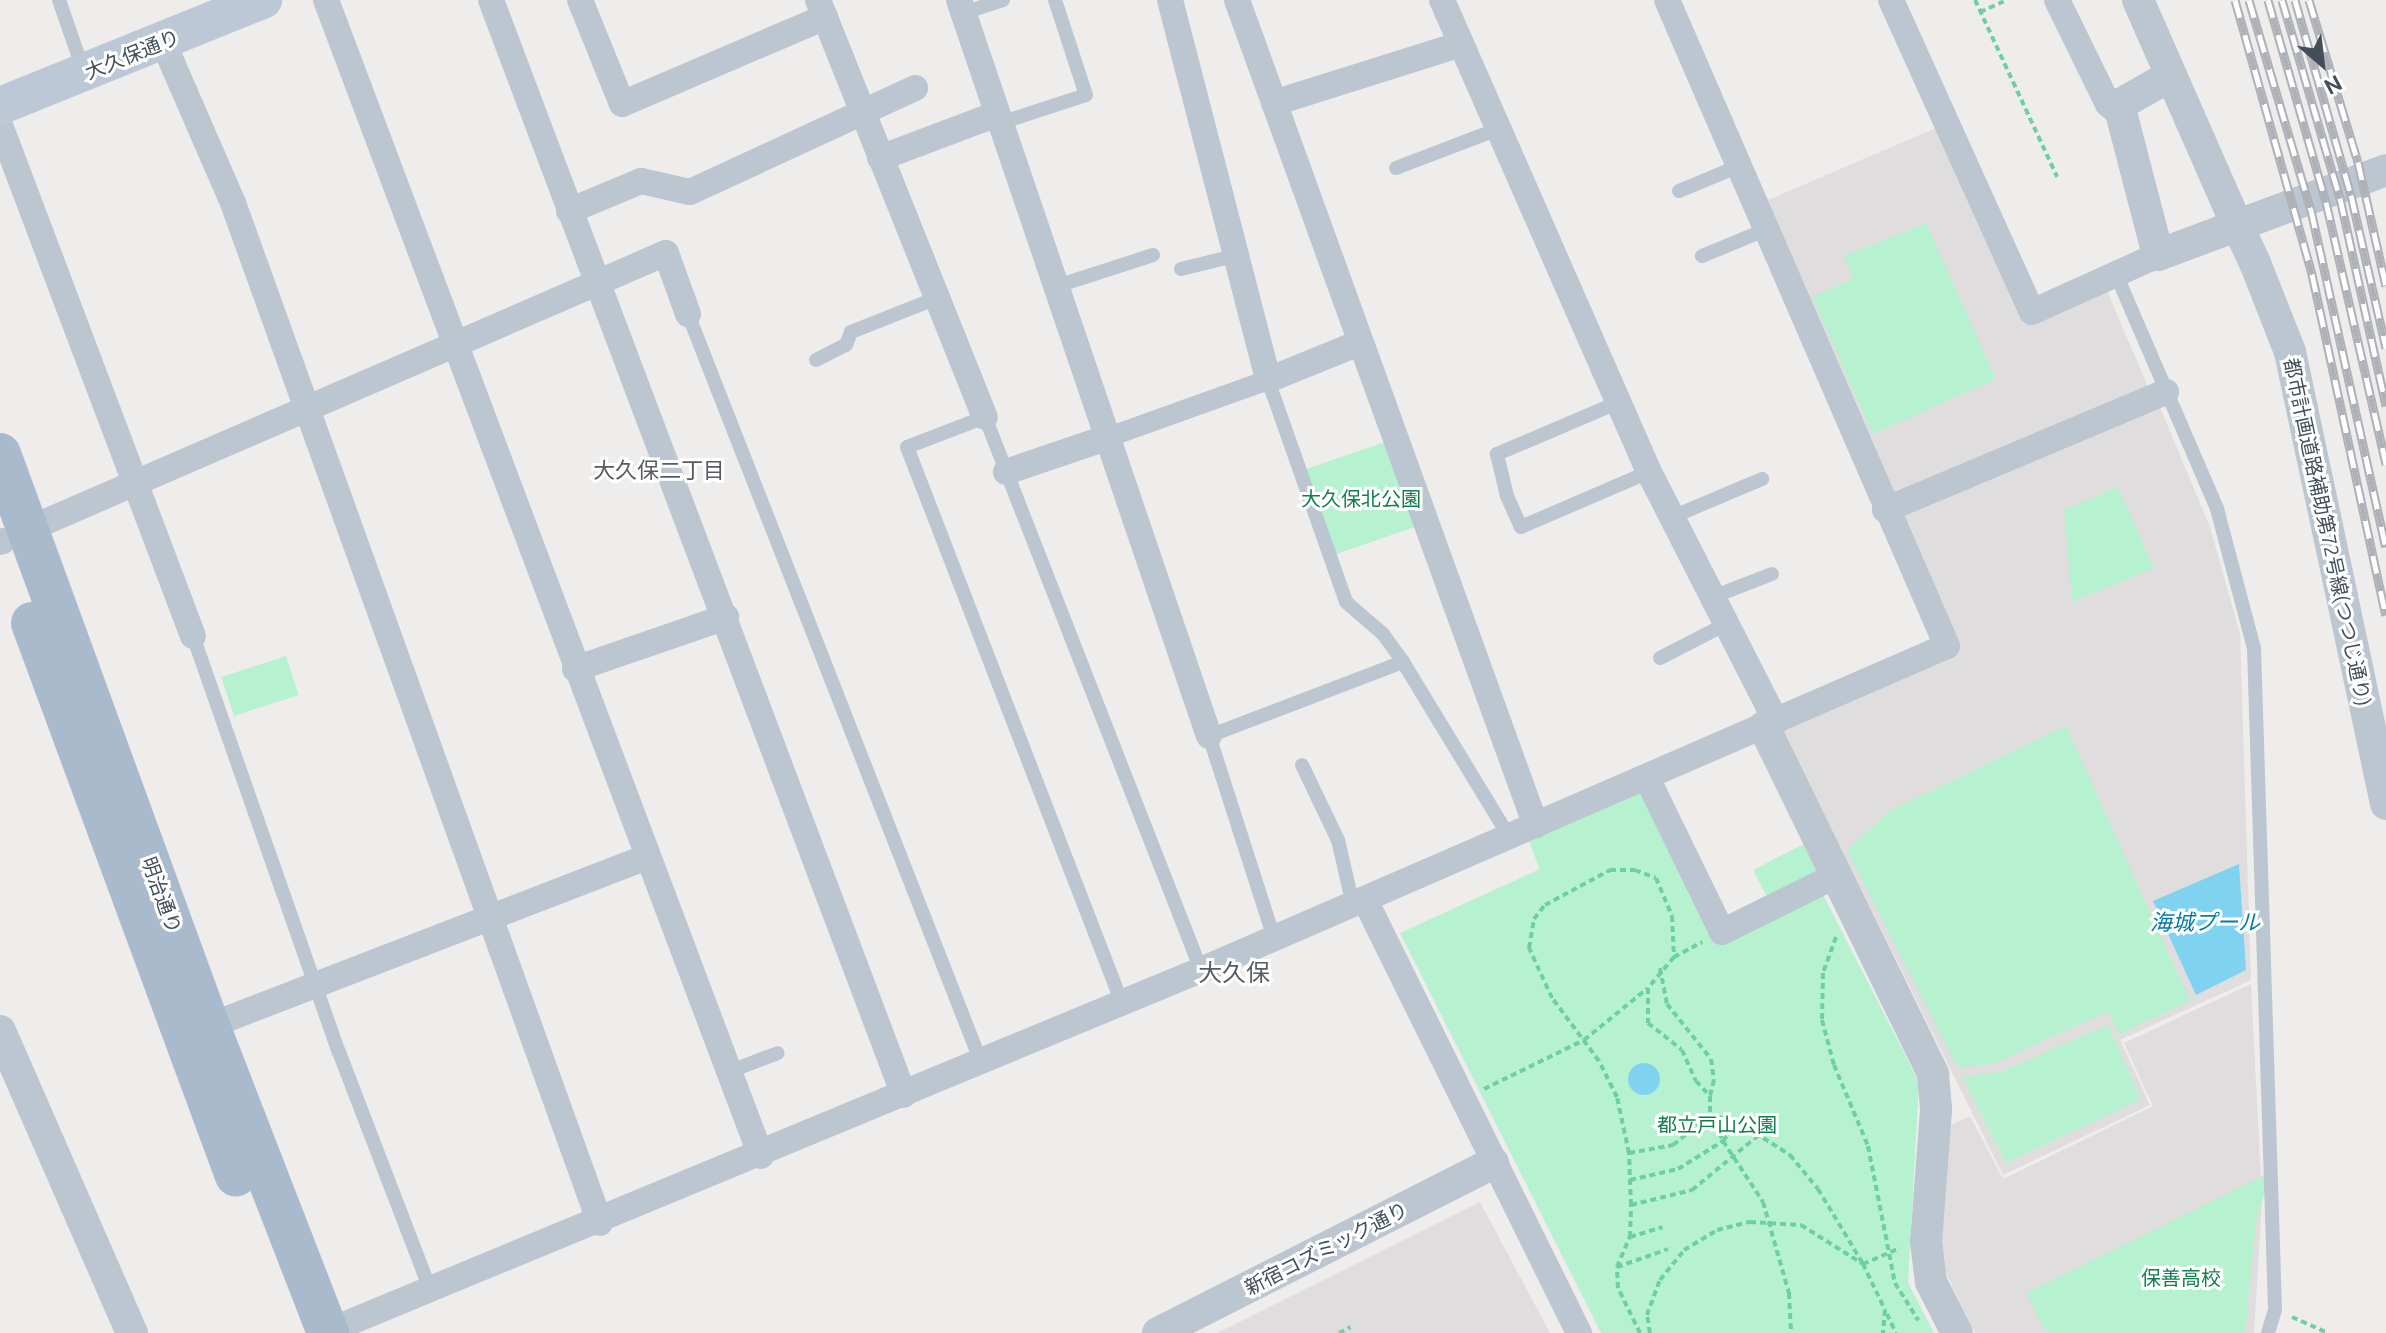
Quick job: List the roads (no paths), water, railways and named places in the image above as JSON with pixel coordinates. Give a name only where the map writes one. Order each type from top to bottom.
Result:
[{"type":"main road","name":"大久保通り","points":[[0,106],[263,0]]},
{"type":"main road","name":"明治通り","points":[[0,454],[8,537],[183,1044],[319,1333]]},
{"type":"main road","name":"明治通り","points":[[8,537],[209,1026],[319,1333]]},
{"type":"street","points":[[326,0],[457,342],[575,669],[761,1156]]},
{"type":"street","points":[[491,0],[904,1095]]},
{"type":"street","points":[[580,0],[622,104],[822,9],[985,417]]},
{"type":"street","points":[[1170,0],[1268,380]]},
{"type":"street","points":[[1237,0],[1536,826]]},
{"type":"street","points":[[1442,0],[1649,472],[1728,623],[1837,875],[1933,1074],[1936,1110],[1927,1252],[1931,1282],[1957,1333]]},
{"type":"street","points":[[319,1333],[431,1293],[761,1156],[1359,903],[1947,646],[1885,510],[1667,0]]},
{"type":"street","points":[[1891,0],[2032,312],[2158,255],[2386,170]]},
{"type":"street","points":[[2057,0],[2108,104],[2120,114]]},
{"type":"street","points":[[2138,0],[2170,76],[2139,90],[2119,105],[2158,255]]},
{"type":"street","points":[[961,6],[1053,287],[1209,736]]},
{"type":"street","points":[[163,42],[233,203],[308,406],[488,922],[600,1223]]},
{"type":"street","points":[[1274,103],[1461,44]]},
{"type":"street","name":"都市計画道路補助第72号線(つつじ通り)","points":[[2170,76],[2255,263],[2290,352],[2386,804]]},
{"type":"street","points":[[569,211],[641,181],[690,192],[915,88]]},
{"type":"street","points":[[880,158],[999,118]]},
{"type":"street","points":[[0,125],[138,478],[193,636]]},
{"type":"street","points":[[8,537],[138,478],[666,253],[688,314]]},
{"type":"street","points":[[1006,472],[1268,380],[1359,343]]},
{"type":"street","points":[[1885,510],[2166,392]]},
{"type":"street","points":[[575,669],[726,617]]},
{"type":"street","points":[[1647,778],[1722,932],[1837,875]]},
{"type":"street","points":[[209,1026],[488,922],[647,857]]},
{"type":"street","points":[[1359,903],[1463,1099],[1579,1333]]},
{"type":"street","points":[[3,1045],[132,1333]]},
{"type":"street","name":"新宿コズミック通り","points":[[1158,1333],[1493,1163]]},
{"type":"lane","points":[[59,0],[84,72]]},
{"type":"lane","points":[[961,6],[1003,0]]},
{"type":"lane","points":[[999,118],[1086,95],[1055,0]]},
{"type":"lane","points":[[1396,168],[1498,129]]},
{"type":"lane","points":[[1679,191],[1739,166]]},
{"type":"lane","points":[[1702,256],[1765,230]]},
{"type":"lane","points":[[1053,287],[1153,255]]},
{"type":"lane","points":[[1181,269],[1234,256]]},
{"type":"lane","points":[[2116,274],[2217,509],[2254,648],[2275,1310],[2268,1333]]},
{"type":"lane","points":[[816,360],[846,345],[851,332],[937,298]]},
{"type":"lane","points":[[688,314],[981,1062]]},
{"type":"lane","points":[[1268,380],[1346,602],[1383,634],[1403,662],[1510,838]]},
{"type":"lane","points":[[1619,402],[1497,454],[1507,496],[1521,527],[1649,472]]},
{"type":"lane","points":[[1122,1003],[907,447],[985,417],[1201,970]]},
{"type":"lane","points":[[1672,517],[1762,479]]},
{"type":"lane","points":[[1715,596],[1772,574]]},
{"type":"lane","points":[[1660,658],[1728,623]]},
{"type":"lane","points":[[193,636],[431,1293]]},
{"type":"lane","points":[[1274,938],[1209,736],[1403,662]]},
{"type":"lane","points":[[1302,765],[1338,840],[1359,903]]},
{"type":"lane","points":[[728,1072],[778,1053]]},
{"type":"water","name":"海城プール","points":[[2239,864],[2246,970],[2196,995],[2153,901]]},
{"type":"water","points":[[1644,1063],[1655,1068],[1660,1079],[1655,1090],[1644,1095],[1633,1090],[1628,1079],[1633,1068]]},
{"type":"railway","points":[[2235,0],[2312,274],[2386,615]]},
{"type":"railway","points":[[2249,0],[2311,210],[2386,547]]},
{"type":"railway","points":[[2268,0],[2326,202],[2386,464]]},
{"type":"railway","points":[[2282,0],[2340,198],[2386,406]]},
{"type":"railway","points":[[2295,0],[2351,195],[2386,348]]},
{"type":"railway","points":[[2309,0],[2358,162],[2386,286]]},
{"type":"district","name":"大久保二丁目","points":[[659,470]]},
{"type":"district","name":"大久保","points":[[1234,973]]},
{"type":"park label","name":"大久保北公園","points":[[1361,498]]},
{"type":"park label","name":"都立戸山公園","points":[[1717,1124]]},
{"type":"park label","name":"保善高校","points":[[2181,1277]]}]
